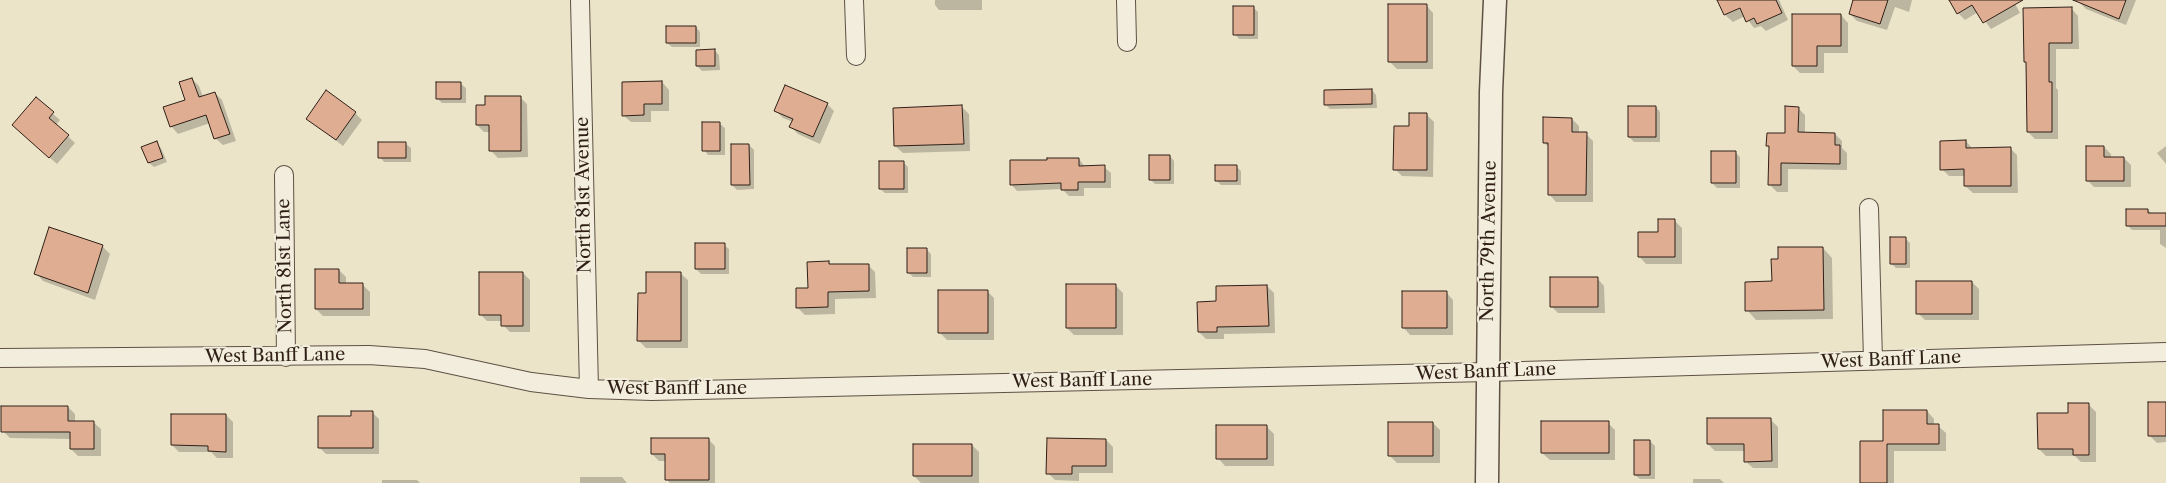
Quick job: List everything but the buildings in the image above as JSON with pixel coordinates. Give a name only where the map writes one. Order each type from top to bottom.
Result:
[{"type":"street","name":"North 81st Avenue","points":[[580,0],[589,389]]},
{"type":"street","points":[[854,0],[856,56]]},
{"type":"street","points":[[1126,0],[1126,42]]},
{"type":"street","name":"North 79th Avenue","points":[[1487,483],[1491,92],[1495,0]]},
{"type":"street","name":"North 81st Lane","points":[[284,175],[286,357]]},
{"type":"street","points":[[1869,208],[1873,361]]},
{"type":"street","name":"West Banff Lane","points":[[0,358],[369,355],[425,359],[531,382],[589,389],[652,391],[1488,372],[2166,352]]}]
